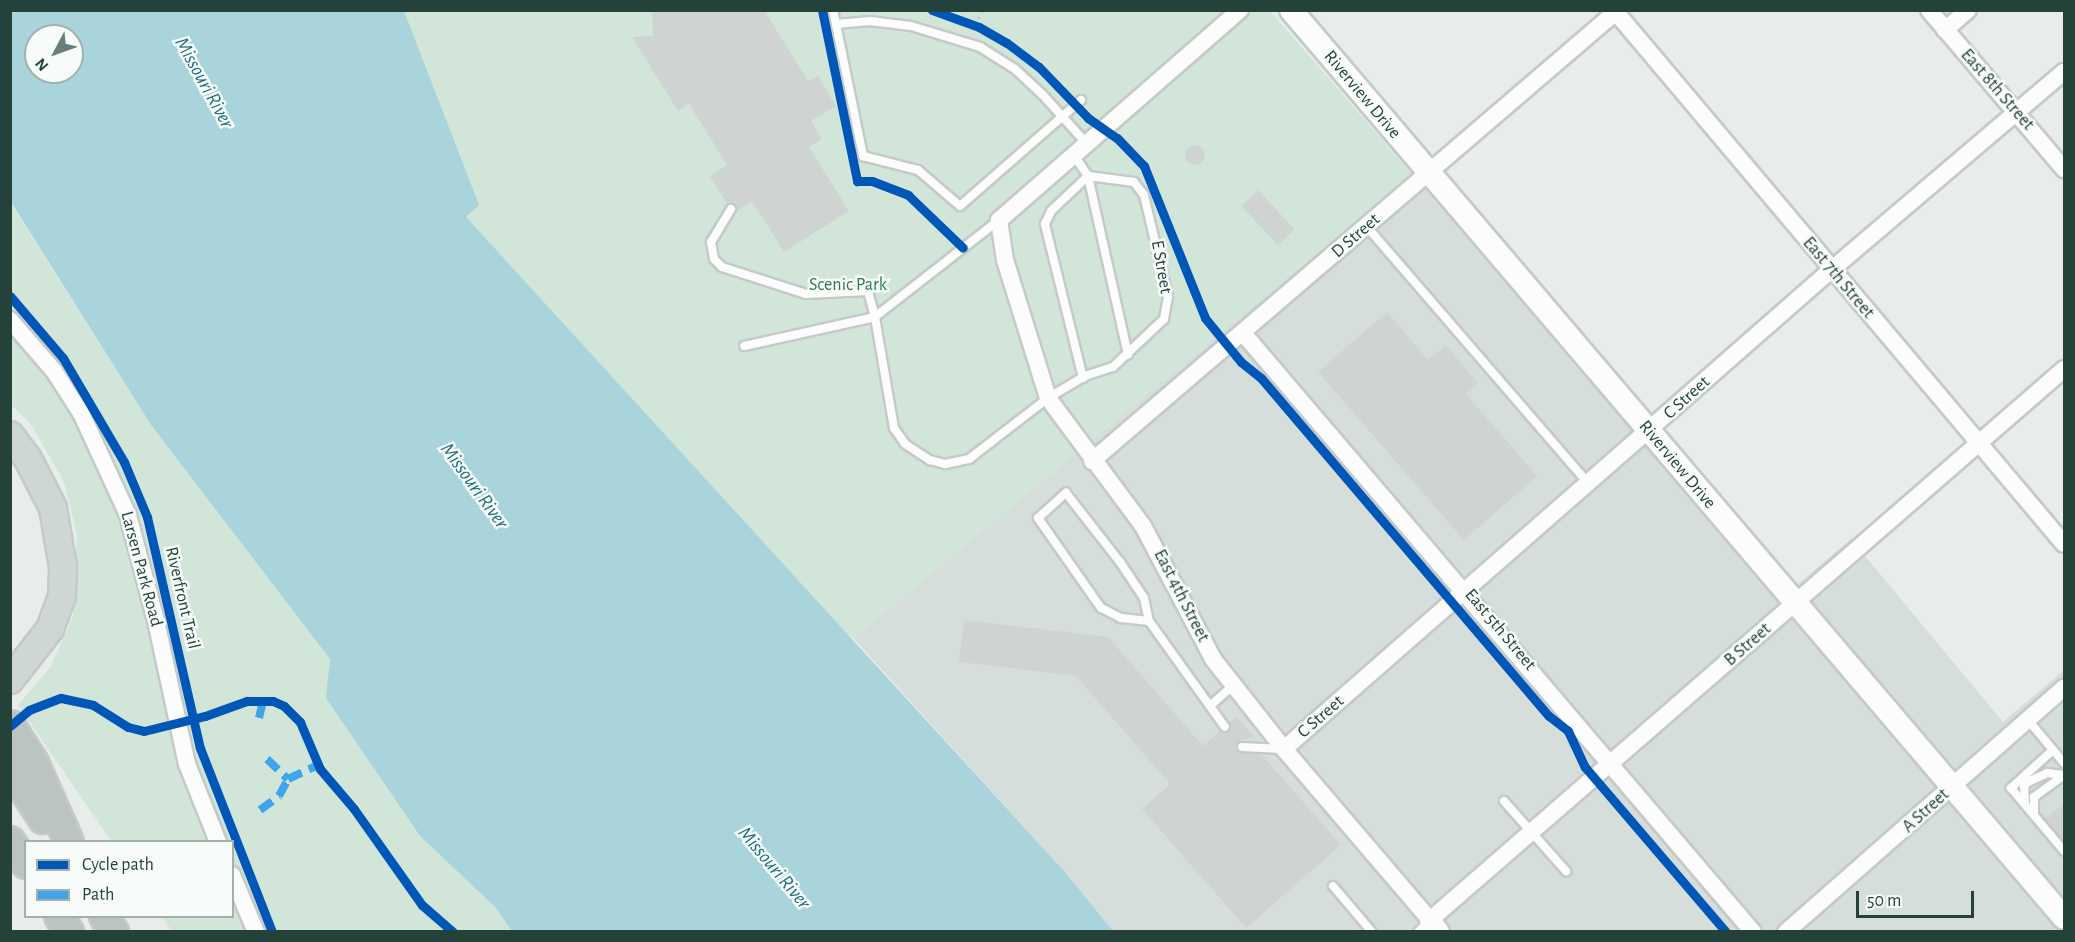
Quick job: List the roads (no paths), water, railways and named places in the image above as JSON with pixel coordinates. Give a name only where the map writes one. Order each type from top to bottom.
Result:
[{"type":"highway","points":[[10,725],[21,770],[56,840]]},
{"type":"highway","points":[[21,770],[68,840]]},
{"type":"highway","points":[[10,842],[24,861]]},
{"type":"highway","points":[[59,918],[69,932]]},
{"type":"highway","points":[[105,918],[114,932]]},
{"type":"main road","name":"Riverview Drive","points":[[1291,10],[1794,605],[2064,918]]},
{"type":"main road","points":[[10,435],[28,459],[53,508],[63,568],[62,596],[50,628],[10,680]]},
{"type":"street","points":[[999,219],[1074,157],[1240,10]]},
{"type":"street","name":"East 8th Street","points":[[1929,10],[2064,169]]},
{"type":"street","points":[[1946,30],[1968,10]]},
{"type":"street","name":"D Street","points":[[1092,461],[1616,11]]},
{"type":"street","name":"East 7th Street","points":[[1616,11],[1831,270],[2064,544]]},
{"type":"street","name":"C Street","points":[[1284,749],[1831,270],[2064,72]]},
{"type":"street","name":"East 4th Street","points":[[999,219],[1025,334],[1048,398],[1092,461],[1143,526],[1213,659],[1232,686],[1429,928]]},
{"type":"street","name":"Larsen Park Road","points":[[10,320],[54,371],[81,412],[128,515],[156,621],[187,764],[217,840]]},
{"type":"street","name":"East 5th Street","points":[[1243,333],[1466,590],[1753,932]]},
{"type":"street","name":"B Street","points":[[1429,928],[1531,831],[2064,369]]},
{"type":"street","name":"A Street","points":[[1786,932],[2064,688]]},
{"type":"street","points":[[234,880],[256,932]]},
{"type":"lane","points":[[833,10],[862,156],[918,170],[960,206],[1081,100]]},
{"type":"lane","points":[[836,24],[870,21],[911,26],[980,47],[1015,69],[1063,117],[1087,145]]},
{"type":"lane","points":[[1074,157],[1088,176],[1128,355]]},
{"type":"lane","points":[[1083,378],[1045,224],[1051,211],[1088,176]]},
{"type":"lane","name":"E Street","points":[[731,209],[711,242],[714,260],[722,267],[806,294],[868,291],[875,317],[894,428],[905,444],[930,459],[958,464],[969,459],[1048,398],[1083,378],[1113,367],[1164,319],[1168,296],[1153,223],[1144,195],[1134,182],[1088,176]]},
{"type":"lane","points":[[744,346],[875,317],[999,219]]},
{"type":"lane","points":[[1367,227],[1588,483]]},
{"type":"lane","points":[[1149,621],[1121,618],[1101,608],[1038,518],[1066,493],[1120,562],[1143,598],[1149,621],[1225,727]]},
{"type":"lane","points":[[1210,706],[1232,686]]},
{"type":"lane","points":[[2028,720],[2064,763]]},
{"type":"lane","points":[[1242,747],[1284,749]]},
{"type":"lane","points":[[2053,750],[2011,788],[2064,851]]},
{"type":"lane","points":[[2025,805],[2024,786],[2028,782],[2047,773],[2064,776]]},
{"type":"lane","points":[[2034,815],[2034,797],[2064,776]]},
{"type":"lane","points":[[1504,801],[1566,871]]},
{"type":"lane","points":[[1333,885],[1370,931]]},
{"type":"water","name":"Missouri River","points":[[11,10],[404,11],[479,205],[466,217],[1065,872],[1113,931],[512,931],[495,907],[420,836],[326,698],[330,659],[151,425],[11,202]]},
{"type":"park label","name":"Scenic Park","points":[[848,285]]}]
